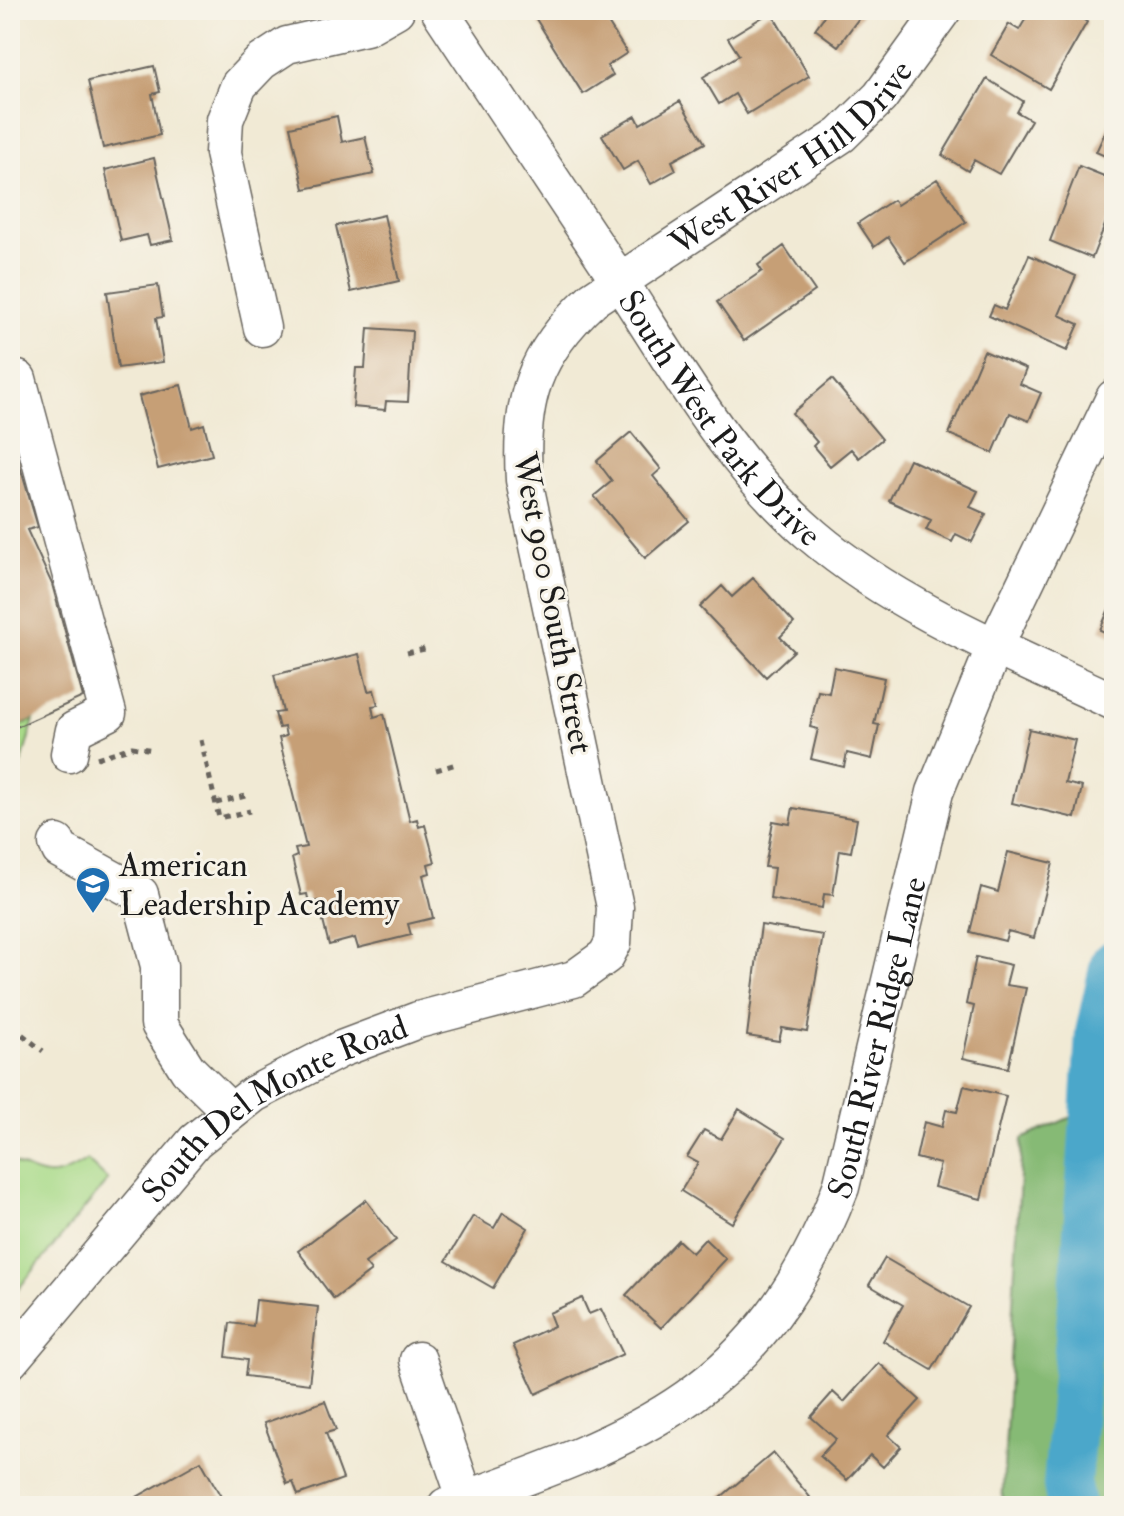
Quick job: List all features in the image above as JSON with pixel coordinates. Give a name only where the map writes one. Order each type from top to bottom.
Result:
[{"type":"street","points":[[262,328],[223,153],[225,120],[239,85],[261,62],[287,45],[366,27],[396,10]]},
{"type":"street","name":"South West Park Drive","points":[[439,10],[702,407],[771,497],[815,538],[872,579],[995,646],[1114,702]]},
{"type":"street","name":"West River Hill Drive","points":[[619,281],[841,135],[880,97],[943,10]]},
{"type":"street","name":"West 900 South Street","points":[[606,956],[613,943],[615,907],[524,480],[521,431],[532,386],[553,343],[565,325],[619,281]]},
{"type":"street","points":[[10,383],[18,379],[108,713],[74,730],[81,757]]},
{"type":"street","name":"South River Ridge Lane","points":[[460,1504],[584,1456],[639,1430],[689,1399],[732,1363],[795,1283],[820,1240],[841,1187],[935,792],[995,646],[1114,398]]},
{"type":"street","points":[[57,843],[60,850],[140,894],[159,966],[159,1024],[188,1070],[231,1112]]},
{"type":"street","name":"South Del Monte Road","points":[[10,1361],[195,1141],[254,1094],[341,1049],[418,1020],[574,979],[606,956]]},
{"type":"street","points":[[418,1360],[460,1504]]},
{"type":"path","points":[[407,653],[429,648]]},
{"type":"path","points":[[201,740],[219,818],[250,811]]},
{"type":"path","points":[[81,757],[132,747],[155,750]]},
{"type":"path","points":[[436,770],[456,764]]},
{"type":"path","points":[[216,803],[246,796]]},
{"type":"path","points":[[10,868],[20,871]]},
{"type":"path","points":[[13,1027],[43,1051]]},
{"type":"path","points":[[10,1080],[17,1085]]},
{"type":"green space","points":[[34,720],[10,802],[10,730]]},
{"type":"green space","points":[[1114,975],[1114,1506],[1093,1506],[1083,1052]]},
{"type":"green space","points":[[1114,998],[1114,1506],[1002,1506],[1022,1139],[1100,1104]]},
{"type":"green space","points":[[87,1160],[108,1180],[10,1299],[10,1161],[40,1174],[56,1175]]},
{"type":"building","points":[[536,10],[600,10],[627,53],[607,66],[613,75],[583,94],[536,19],[540,16]]},
{"type":"building","points":[[818,10],[865,10],[838,46],[815,29],[825,15]]},
{"type":"building","points":[[1031,10],[1067,10],[1087,22],[1049,89],[991,55],[1009,24],[1019,30]]},
{"type":"building","points":[[771,12],[809,76],[747,114],[735,94],[719,104],[703,77],[739,55],[728,38]]},
{"type":"building","points":[[154,66],[160,92],[152,94],[160,135],[103,148],[88,81]]},
{"type":"building","points":[[987,79],[1023,101],[1017,112],[1031,120],[999,174],[974,160],[968,171],[942,155]]},
{"type":"building","points":[[680,101],[705,143],[672,161],[676,170],[651,184],[638,161],[623,170],[602,135],[636,116],[640,124]]},
{"type":"building","points":[[1114,113],[1114,160],[1096,152]]},
{"type":"building","points":[[337,116],[342,142],[365,137],[374,174],[304,189],[290,127]]},
{"type":"building","points":[[154,158],[173,240],[150,245],[147,235],[121,241],[105,170]]},
{"type":"building","points":[[1079,166],[1114,180],[1114,214],[1110,212],[1092,258],[1050,241]]},
{"type":"building","points":[[937,179],[966,222],[905,262],[888,237],[874,247],[858,223],[893,200],[897,205]]},
{"type":"building","points":[[384,215],[399,281],[351,292],[336,226]]},
{"type":"building","points":[[784,246],[815,291],[744,341],[717,302],[762,271],[758,265]]},
{"type":"building","points":[[1029,255],[1076,276],[1059,315],[1079,324],[1067,351],[989,316],[994,305],[1005,310]]},
{"type":"building","points":[[158,285],[163,317],[156,318],[163,362],[118,368],[107,292]]},
{"type":"building","points":[[368,328],[412,331],[408,402],[386,401],[385,410],[353,407],[356,368],[365,368]]},
{"type":"building","points":[[984,351],[1026,369],[1020,384],[1041,393],[1029,421],[1010,413],[993,453],[949,434]]},
{"type":"building","points":[[832,379],[882,439],[859,458],[851,449],[830,466],[813,446],[817,442],[792,413]]},
{"type":"building","points":[[181,385],[192,428],[204,424],[212,455],[158,469],[139,396]]},
{"type":"building","points":[[631,432],[661,469],[653,476],[689,521],[645,558],[594,496],[612,481],[597,461]]},
{"type":"building","points":[[10,433],[38,527],[27,530],[52,584],[83,697],[10,730]]},
{"type":"building","points":[[909,459],[978,491],[970,507],[986,514],[972,542],[956,534],[952,542],[926,530],[931,520],[889,501]]},
{"type":"building","points":[[753,578],[794,623],[780,637],[794,651],[766,677],[700,607],[722,586],[732,597]]},
{"type":"building","points":[[1114,597],[1114,636],[1100,630]]},
{"type":"building","points":[[359,654],[368,691],[374,690],[378,705],[372,706],[374,717],[384,714],[410,821],[417,819],[419,827],[425,825],[435,862],[428,864],[430,873],[423,875],[433,918],[408,924],[411,935],[358,948],[355,938],[329,945],[318,901],[309,903],[307,894],[301,895],[292,858],[297,856],[295,849],[306,847],[279,738],[286,736],[284,727],[279,728],[275,713],[283,712],[274,675]]},
{"type":"building","points":[[834,667],[884,678],[874,724],[879,725],[872,759],[847,753],[844,767],[811,759],[818,729],[810,727],[818,691],[829,693]]},
{"type":"building","points":[[1029,729],[1075,740],[1065,783],[1082,787],[1075,818],[1012,803]]},
{"type":"building","points":[[793,808],[857,819],[851,852],[840,850],[833,895],[824,894],[822,908],[770,899],[774,868],[765,867],[773,821],[790,824]]},
{"type":"building","points":[[1008,852],[1053,863],[1034,938],[1008,931],[1005,941],[970,932],[981,887],[998,892]]},
{"type":"building","points":[[761,925],[823,935],[807,1032],[782,1028],[779,1041],[747,1036]]},
{"type":"building","points":[[976,957],[1011,965],[1006,985],[1026,988],[1008,1068],[963,1058],[974,1006],[966,1004]]},
{"type":"building","points":[[964,1086],[1006,1096],[981,1199],[934,1187],[940,1164],[916,1158],[924,1122],[942,1127],[946,1110],[957,1112]]},
{"type":"building","points":[[739,1109],[785,1138],[732,1223],[681,1191],[698,1163],[687,1157],[704,1130],[721,1139]]},
{"type":"building","points":[[366,1200],[396,1240],[365,1263],[371,1271],[334,1299],[298,1251]]},
{"type":"building","points":[[503,1212],[528,1228],[493,1288],[446,1261],[473,1216],[494,1228]]},
{"type":"building","points":[[705,1239],[726,1259],[661,1328],[626,1295],[678,1240],[692,1253]]},
{"type":"building","points":[[885,1258],[969,1307],[932,1370],[883,1341],[903,1305],[869,1285]]},
{"type":"building","points":[[582,1298],[589,1314],[601,1309],[623,1354],[536,1394],[513,1345],[554,1326],[549,1313]]},
{"type":"building","points":[[256,1300],[318,1307],[309,1384],[245,1376],[247,1360],[226,1357],[230,1323],[253,1326]]},
{"type":"building","points":[[879,1363],[920,1400],[888,1435],[901,1447],[883,1467],[870,1455],[847,1480],[820,1456],[836,1439],[811,1417],[833,1392],[844,1402]]},
{"type":"building","points":[[325,1401],[336,1430],[326,1433],[343,1479],[298,1495],[293,1482],[287,1484],[264,1423]]},
{"type":"building","points":[[773,1453],[810,1497],[799,1506],[716,1506],[714,1503]]},
{"type":"building","points":[[201,1461],[224,1502],[217,1506],[142,1506],[137,1497]]},
{"type":"waterway","points":[[1071,1506],[1067,1485],[1085,1266],[1099,1033],[1114,964]]},
{"type":"place","name":"American Leadership Academy","points":[[93,915]]}]
